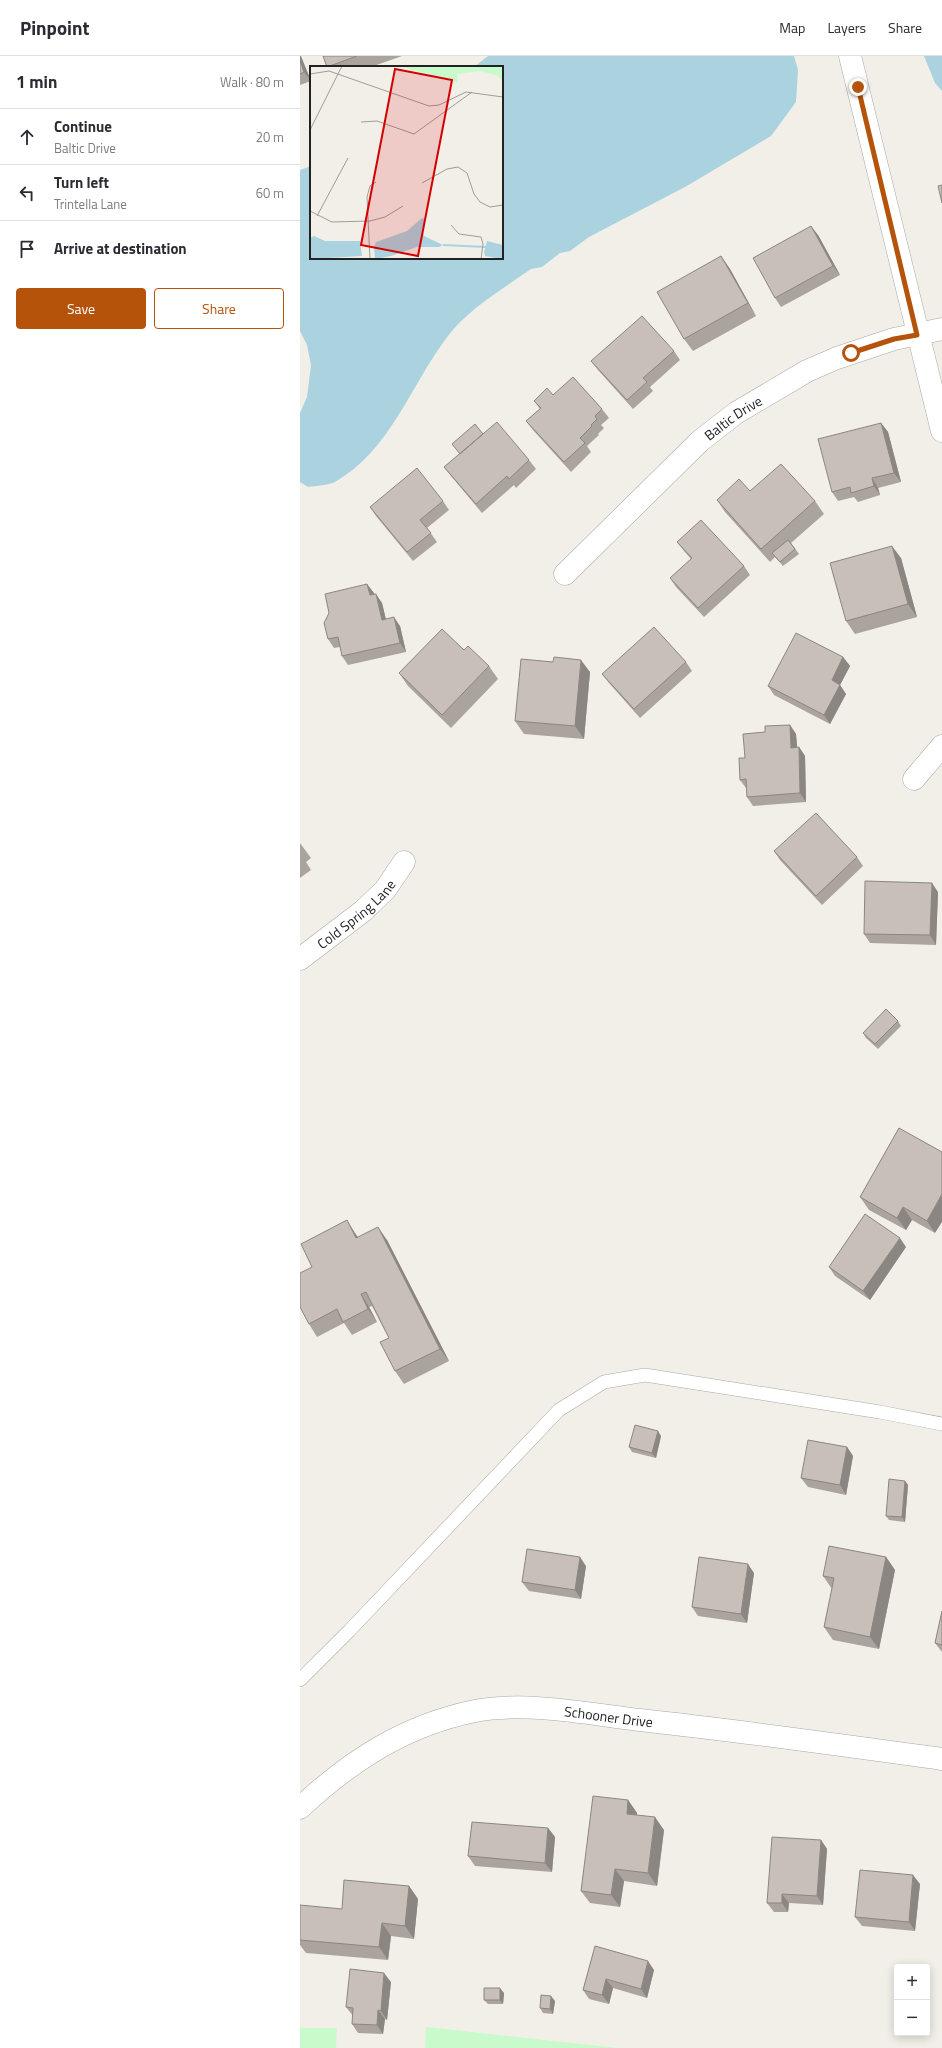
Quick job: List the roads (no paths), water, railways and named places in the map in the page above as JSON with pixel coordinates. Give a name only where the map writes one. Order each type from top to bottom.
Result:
[{"type":"street","points":[[850,56],[917,335],[942,430]]},
{"type":"street","name":"Baltic Drive","points":[[565,574],[700,441],[736,413],[807,371],[837,358],[894,339],[942,329]]},
{"type":"street","points":[[914,779],[942,746]]},
{"type":"street","name":"Cold Spring Lane","points":[[300,959],[364,911],[385,890],[404,862]]},
{"type":"street","name":"Schooner Drive","points":[[300,1808],[338,1775],[384,1744],[406,1732],[428,1724],[476,1711],[499,1708],[555,1710],[767,1734],[942,1759]]},
{"type":"lane","points":[[300,1680],[559,1410],[604,1382],[645,1375],[880,1412],[942,1424]]},
{"type":"water","points":[[488,56],[794,56],[798,70],[796,102],[771,136],[685,187],[589,237],[570,251],[560,253],[542,267],[531,269],[476,308],[456,326],[448,336],[399,415],[371,452],[354,469],[335,482],[308,487],[300,482],[300,413],[307,397],[311,365],[307,345],[300,331],[300,170],[310,166],[310,259],[503,259],[503,66],[475,66]]},
{"type":"water","points":[[924,56],[942,56],[942,91],[935,83]]}]
